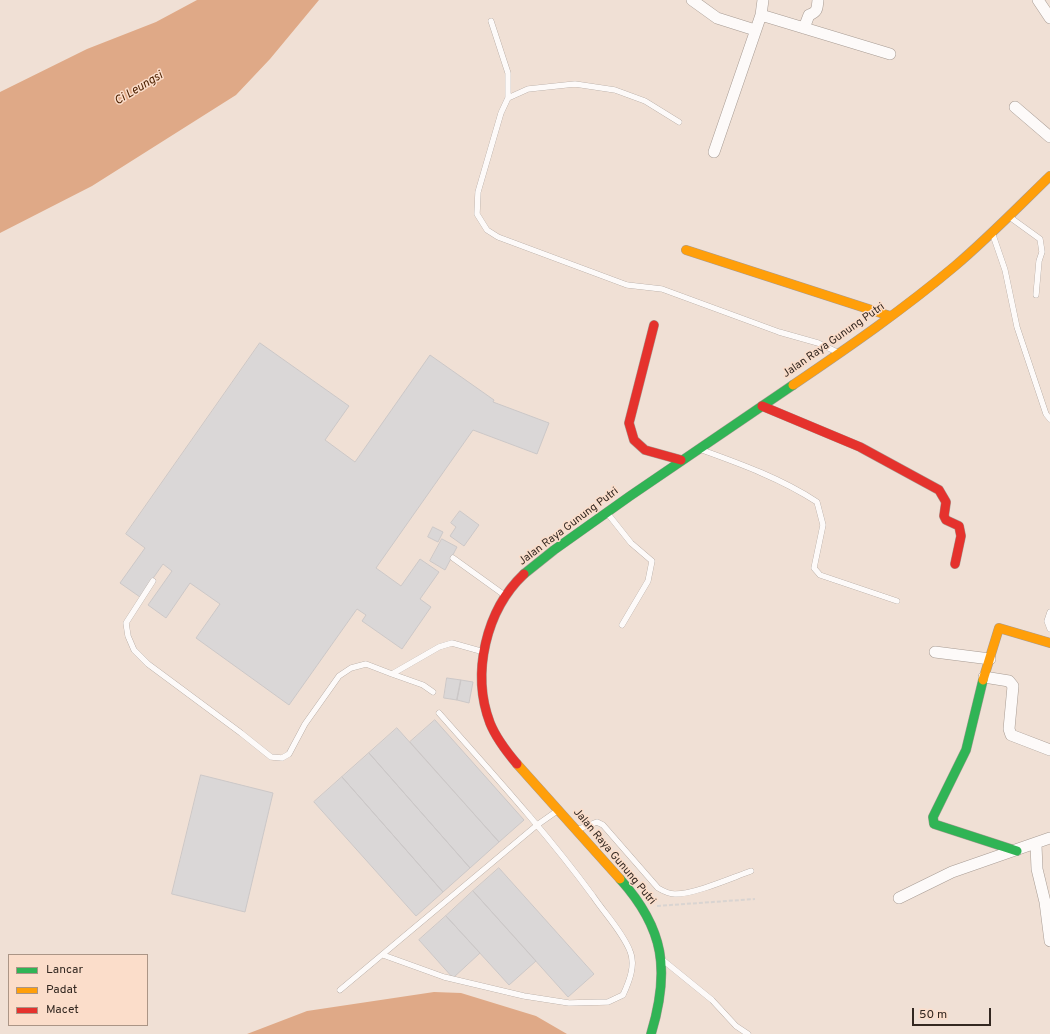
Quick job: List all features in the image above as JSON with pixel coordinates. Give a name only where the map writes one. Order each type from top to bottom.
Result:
[{"type":"main road","name":"Jalan Raya Gunung Putri","points":[[651,1034],[657,1016],[662,988],[661,958],[656,934],[643,907],[578,830],[508,753],[493,732],[486,714],[483,680],[485,652],[496,611],[505,596],[519,580],[547,557],[681,460],[762,406],[940,279],[992,232],[1050,176]]},
{"type":"main road","points":[[686,250],[890,316]]},
{"type":"main road","points":[[654,325],[629,423],[634,440],[645,450],[681,460]]},
{"type":"main road","points":[[762,406],[860,447],[939,490],[948,506],[944,516],[946,520],[959,526],[961,536],[955,564]]},
{"type":"main road","points":[[1017,851],[936,826],[933,821],[933,816],[966,750],[984,677],[999,628],[1050,643]]},
{"type":"street","points":[[692,0],[717,18],[755,30]]},
{"type":"street","points":[[714,152],[761,15],[763,0]]},
{"type":"street","points":[[804,28],[809,15],[815,13],[818,0]]},
{"type":"street","points":[[1038,0],[1050,18]]},
{"type":"street","points":[[761,15],[890,54]]},
{"type":"street","points":[[1015,107],[1050,136]]},
{"type":"street","points":[[935,652],[990,659]]},
{"type":"street","points":[[984,677],[1009,681],[1012,686],[1009,729],[1011,735],[1050,750]]},
{"type":"street","points":[[899,898],[952,872],[1036,845],[1050,838]]},
{"type":"street","points":[[1036,845],[1037,869],[1045,902],[1048,940],[1050,941]]},
{"type":"lane","points":[[491,21],[508,73],[508,98],[501,113],[478,192],[477,214],[487,230],[498,237],[627,285],[662,289],[779,332],[818,343],[839,352]]},
{"type":"lane","points":[[508,98],[528,89],[575,84],[616,90],[645,101],[679,122]]},
{"type":"lane","points":[[1008,216],[1040,239],[1042,252],[1039,261],[1036,295]]},
{"type":"lane","points":[[992,232],[1005,270],[1017,327],[1046,414],[1050,419]]},
{"type":"lane","points":[[698,449],[745,466],[804,493],[817,502],[823,525],[814,568],[816,572],[820,575],[897,601]]},
{"type":"lane","points":[[607,513],[631,543],[652,562],[648,581],[622,625]]},
{"type":"lane","points":[[453,558],[505,596]]},
{"type":"lane","points":[[153,581],[126,623],[128,636],[134,650],[148,664],[241,733],[271,758],[282,758],[289,754],[305,724],[339,676],[351,668],[366,664],[422,685],[433,692]]},
{"type":"lane","points":[[1050,612],[1047,621],[1050,629]]},
{"type":"lane","points":[[392,674],[439,647],[452,643],[485,652]]},
{"type":"lane","points":[[383,955],[444,978],[524,996],[569,1002],[608,1002],[623,995],[632,969],[631,953],[624,940],[580,879],[537,825],[439,713]]},
{"type":"lane","points":[[340,990],[537,825],[559,810]]},
{"type":"lane","points":[[578,830],[597,822],[604,825],[658,888],[670,894],[677,894],[698,889],[751,871]]},
{"type":"lane","points":[[661,958],[712,1000],[736,1026],[748,1034]]},
{"type":"path","points":[[643,907],[755,899]]},
{"type":"water","name":"Ci Leungsi","points":[[197,0],[319,0],[270,59],[236,95],[92,186],[0,233],[0,92],[87,49],[156,22]]},
{"type":"water","points":[[434,992],[461,993],[536,1016],[567,1034],[247,1034],[307,1011]]},
{"type":"building","points":[[260,343],[349,406],[325,440],[355,462],[430,355],[494,400],[493,402],[549,423],[537,454],[473,430],[376,568],[401,586],[420,559],[439,572],[420,599],[431,607],[402,649],[362,621],[366,615],[357,609],[289,705],[196,638],[220,604],[190,583],[166,618],[148,605],[172,571],[163,564],[140,597],[120,583],[145,548],[126,534]]},
{"type":"building","points":[[460,511],[479,525],[464,546],[450,536],[456,527],[451,523]]},
{"type":"building","points":[[433,527],[443,532],[438,542],[428,537]]},
{"type":"building","points":[[442,539],[457,547],[445,570],[430,561]]},
{"type":"building","points":[[447,678],[461,680],[457,700],[444,698]]},
{"type":"building","points":[[461,680],[473,682],[469,703],[457,700]]},
{"type":"building","points":[[435,720],[524,820],[499,842],[410,742]]},
{"type":"building","points":[[397,728],[499,842],[470,868],[369,753]]},
{"type":"building","points":[[369,753],[470,868],[443,892],[342,777]]},
{"type":"building","points":[[201,775],[273,793],[245,912],[172,894]]},
{"type":"building","points":[[342,777],[443,892],[416,916],[314,802]]},
{"type":"building","points":[[499,868],[594,974],[568,997],[473,891]]},
{"type":"building","points":[[473,891],[536,961],[509,985],[446,916]]},
{"type":"building","points":[[446,916],[480,953],[453,978],[419,940]]},
{"type":"traffic: fast","points":[[524,574],[554,550],[630,496],[793,385]]},
{"type":"traffic: fast","points":[[983,680],[966,750],[933,817],[934,824],[1017,851]]},
{"type":"traffic: fast","points":[[620,879],[635,897],[646,915],[655,933],[660,952],[660,990],[657,1011],[651,1034]]},
{"type":"traffic: slow","points":[[793,385],[876,327],[936,282],[1003,222],[1050,176]]},
{"type":"traffic: slow","points":[[686,250],[890,316]]},
{"type":"traffic: slow","points":[[983,680],[999,628],[1050,643]]},
{"type":"traffic: slow","points":[[517,764],[620,879]]},
{"type":"traffic: jam","points":[[654,325],[629,423],[634,440],[645,450],[681,460]]},
{"type":"traffic: jam","points":[[762,406],[860,447],[939,490],[946,502],[944,516],[946,520],[959,526],[961,536],[955,564]]},
{"type":"traffic: jam","points":[[517,764],[495,734],[490,723],[484,704],[482,663],[486,643],[500,605],[524,574]]}]
